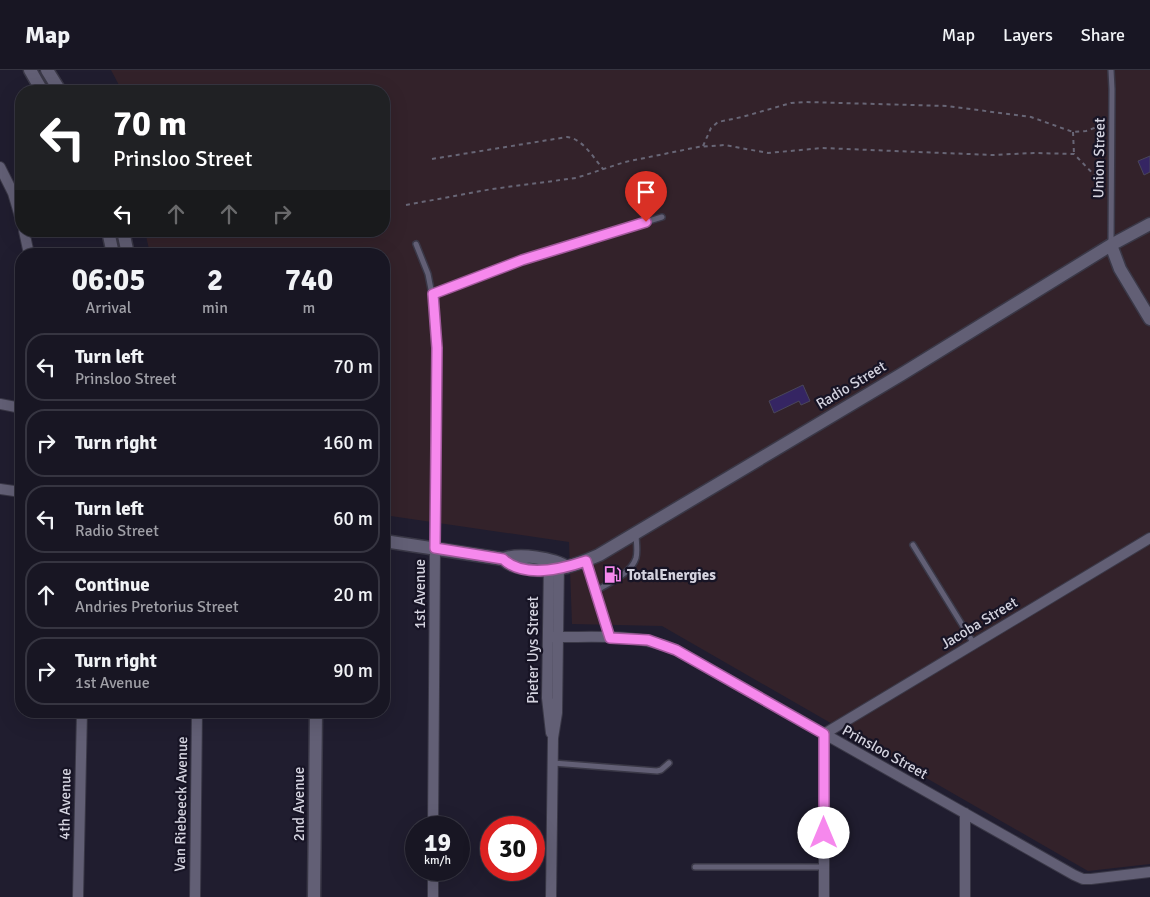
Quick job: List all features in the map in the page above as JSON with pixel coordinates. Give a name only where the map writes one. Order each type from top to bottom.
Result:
[{"type":"street","points":[[30,70],[39,85]]},
{"type":"street","points":[[48,70],[57,85]]},
{"type":"street","points":[[0,167],[15,200]]},
{"type":"street","name":"Radio Street","points":[[556,566],[586,561],[636,534],[902,374],[1111,245],[1150,224]]},
{"type":"street","points":[[1111,245],[1120,269],[1150,319]]},
{"type":"street","points":[[0,404],[15,407]]},
{"type":"street","points":[[0,489],[15,491]]},
{"type":"street","name":"Jacoba Street","points":[[824,734],[1150,538]]},
{"type":"street","points":[[390,542],[503,559],[512,556],[556,566]]},
{"type":"street","name":"1st Avenue","points":[[433,816],[435,548]]},
{"type":"street","name":"Pieter Uys Street","points":[[551,897],[552,738],[557,713],[553,637],[556,566]]},
{"type":"street","name":"Prinsloo Street","points":[[553,637],[648,640],[676,650],[1063,870],[1083,879],[1150,872]]},
{"type":"street","name":"4th Avenue","points":[[78,897],[82,718]]},
{"type":"street","name":"Van Riebeeck Avenue","points":[[195,897],[197,718]]},
{"type":"street","name":"2nd Avenue","points":[[314,897],[316,718]]},
{"type":"street","points":[[824,734],[824,897]]},
{"type":"street","points":[[965,813],[965,897]]},
{"type":"street","points":[[433,881],[433,897]]},
{"type":"lane","name":"Union Street","points":[[1111,70],[1111,245]]},
{"type":"lane","points":[[433,294],[522,260],[662,217]]},
{"type":"lane","name":"1st Avenue","points":[[416,244],[428,274],[433,294],[437,348],[435,548]]},
{"type":"lane","points":[[596,591],[626,571],[633,564],[636,556],[636,534]]},
{"type":"lane","points":[[914,545],[974,644]]},
{"type":"lane","points":[[586,561],[610,638]]},
{"type":"lane","points":[[552,763],[657,772],[669,763]]},
{"type":"lane","points":[[695,867],[824,867]]},
{"type":"path","points":[[703,146],[711,128],[716,123],[806,102],[947,106],[1031,117],[1073,132],[1086,131],[1112,120]]},
{"type":"path","points":[[1073,132],[1074,154],[1105,186],[1111,189]]},
{"type":"path","points":[[432,159],[573,138],[582,144],[603,169]]},
{"type":"path","points":[[406,205],[492,189],[576,178],[625,162],[703,146],[726,146],[768,153],[822,148],[992,156],[1034,153],[1074,154]]},
{"type":"shaded area","points":[[111,70],[1150,70],[1150,864],[1088,871],[662,626],[572,624],[569,542],[390,516],[390,248],[149,248],[146,237],[390,237],[390,85],[119,85]]},
{"type":"building","points":[[1150,156],[1150,172],[1144,175],[1138,161]]},
{"type":"building","points":[[803,385],[810,401],[801,405],[799,401],[774,413],[769,401]]},
{"type":"place","name":"TotalEnergies","points":[[613,575]]},
{"type":"route","points":[[646,222],[522,260],[433,294],[437,348],[435,548],[503,559],[510,565],[532,570],[559,570],[586,561],[610,638],[648,640],[676,650],[824,734],[824,833]]}]
